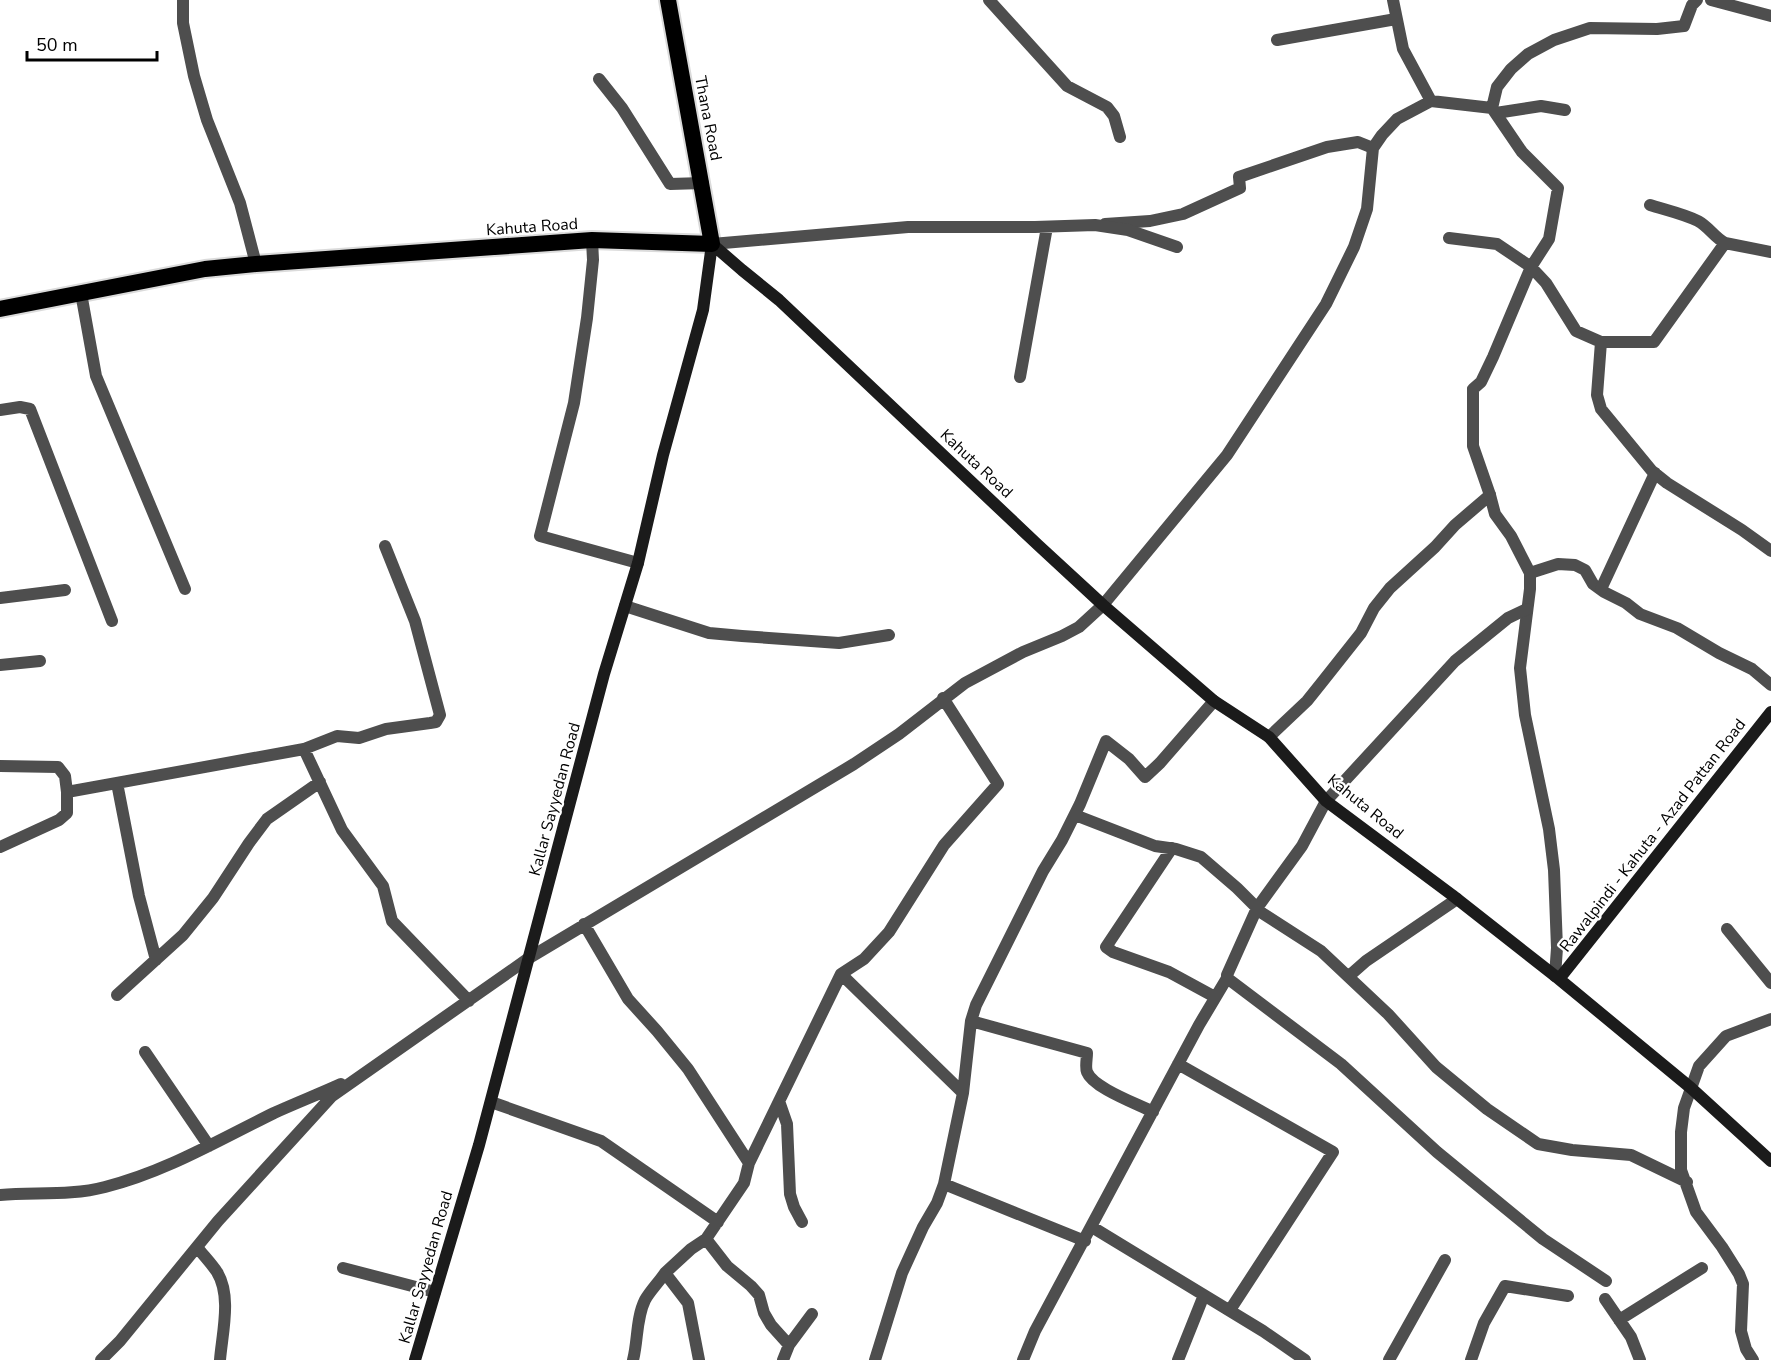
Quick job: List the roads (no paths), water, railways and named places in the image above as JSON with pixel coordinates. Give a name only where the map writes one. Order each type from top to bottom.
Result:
[{"type":"highway","name":"Thana Road","points":[[668,0],[703,183],[712,244]]},
{"type":"highway","name":"Kahuta Road","points":[[0,309],[205,269],[256,264],[592,240],[712,244]]},
{"type":"main road","name":"Kahuta Road","points":[[712,244],[779,300],[1103,605],[1214,701],[1269,737],[1326,801],[1557,977],[1691,1088],[1771,1161]]},
{"type":"main road","name":"Kallar Sayyedan Road","points":[[415,1360],[530,958],[604,674],[638,563],[663,455],[703,310],[712,244]]},
{"type":"main road","name":"Rawalpindi - Kahuta - Azad Pattan Road","points":[[1557,977],[1771,712]]},
{"type":"street","points":[[183,0],[183,23],[194,76],[207,120],[240,203],[256,264]]},
{"type":"street","points":[[989,0],[1067,86],[1107,107],[1114,116],[1120,137]]},
{"type":"street","points":[[1393,0],[1403,49],[1431,101]]},
{"type":"street","points":[[1557,977],[1554,870],[1549,829],[1525,715],[1520,668],[1530,573],[1511,536],[1495,513],[1473,446],[1473,389],[1481,382],[1531,267],[1549,239],[1558,188],[1522,152],[1494,111],[1497,87],[1511,69],[1528,54],[1554,40],[1590,28],[1657,29],[1684,26],[1692,5],[1697,0]]},
{"type":"street","points":[[1710,0],[1771,16]]},
{"type":"street","points":[[1277,40],[1396,19]]},
{"type":"street","points":[[599,79],[622,108],[670,184],[703,183]]},
{"type":"street","points":[[101,1360],[120,1341],[218,1221],[332,1096],[530,958],[854,764],[899,734],[943,698],[999,663],[1079,627],[1103,605],[1227,455],[1326,304],[1354,247],[1367,209],[1373,148],[1397,119],[1431,101],[1494,111],[1541,106],[1566,110]]},
{"type":"street","points":[[712,244],[908,227],[1047,227],[1150,221],[1183,214],[1240,188],[1239,177],[1327,147],[1358,142],[1373,148]]},
{"type":"street","points":[[1650,205],[1697,221],[1709,229],[1715,238],[1725,243],[1771,252]]},
{"type":"street","points":[[1095,225],[1128,230],[1177,247]]},
{"type":"street","points":[[1020,377],[1047,227]]},
{"type":"street","points":[[1449,238],[1497,244],[1531,267],[1546,283],[1576,331],[1601,342],[1654,342],[1725,243]]},
{"type":"street","points":[[592,240],[593,260],[587,318],[574,403],[540,537],[638,563]]},
{"type":"street","points":[[81,293],[96,376],[185,590]]},
{"type":"street","points":[[1601,342],[1597,395],[1601,409],[1655,473],[1771,551]]},
{"type":"street","points":[[0,410],[20,407],[30,409],[112,621]]},
{"type":"street","points":[[1600,590],[1655,473]]},
{"type":"street","points":[[1269,737],[1307,701],[1361,633],[1374,608],[1390,588],[1435,547],[1455,525],[1490,495]]},
{"type":"street","points":[[67,792],[304,749],[337,736],[359,738],[386,729],[436,722],[440,716],[415,621],[385,546]]},
{"type":"street","points":[[1530,573],[1558,564],[1575,565],[1585,570],[1593,584],[1600,590],[1626,603],[1640,614],[1677,628],[1752,669],[1771,686]]},
{"type":"street","points":[[0,598],[65,590]]},
{"type":"street","points":[[625,606],[709,633],[839,643],[889,635]]},
{"type":"street","points":[[1023,1360],[1035,1331],[1178,1064],[1227,978],[1257,908],[1302,846],[1326,801],[1455,661],[1508,618],[1527,609]]},
{"type":"street","points":[[0,665],[40,661]]},
{"type":"street","points":[[633,1360],[638,1341],[639,1320],[645,1300],[665,1274],[691,1249],[706,1239],[744,1183],[749,1163],[841,974],[864,959],[889,932],[944,846],[998,783],[943,698]]},
{"type":"street","points":[[874,1360],[903,1273],[944,1184],[963,1093],[971,1021],[986,985],[1043,871],[1075,815],[1106,741],[1129,759],[1146,777],[1214,701]]},
{"type":"street","points":[[304,749],[342,830],[383,886],[392,921],[469,1001]]},
{"type":"street","points":[[0,766],[58,767],[65,776],[67,792],[67,813],[58,820],[0,847]]},
{"type":"street","points":[[117,995],[183,935],[213,898],[267,819],[320,782]]},
{"type":"street","points":[[117,783],[139,896],[156,960]]},
{"type":"street","points":[[1075,815],[1155,846],[1172,848],[1201,857],[1257,908],[1291,934],[1321,951],[1349,976],[1388,1014],[1436,1067],[1487,1109],[1538,1144],[1572,1150],[1631,1155],[1687,1182]]},
{"type":"street","points":[[1172,848],[1106,947],[1113,952],[1169,972],[1215,997]]},
{"type":"street","points":[[1349,976],[1366,961],[1457,899]]},
{"type":"street","points":[[584,924],[628,999],[657,1030],[688,1069],[749,1163]]},
{"type":"street","points":[[1727,929],[1771,983]]},
{"type":"street","points":[[841,974],[963,1093]]},
{"type":"street","points":[[1227,978],[1341,1064],[1437,1152],[1543,1239],[1606,1281]]},
{"type":"street","points":[[1753,1360],[1746,1349],[1741,1331],[1743,1284],[1739,1274],[1696,1212],[1681,1170],[1681,1132],[1684,1108],[1699,1066],[1726,1036],[1771,1019]]},
{"type":"street","points":[[971,1021],[1087,1053],[1087,1072],[1091,1078],[1099,1085],[1153,1112]]},
{"type":"street","points":[[145,1052],[209,1146]]},
{"type":"street","points":[[1178,1064],[1333,1152],[1230,1310]]},
{"type":"street","points":[[0,1195],[63,1194],[105,1187],[144,1174],[209,1146],[275,1113],[364,1074]]},
{"type":"street","points":[[779,1101],[787,1125],[789,1194],[802,1222]]},
{"type":"street","points":[[490,1102],[601,1141],[718,1222]]},
{"type":"street","points":[[944,1184],[1085,1240]]},
{"type":"street","points":[[1092,1227],[1230,1310],[1304,1360]]},
{"type":"street","points":[[706,1239],[727,1266],[759,1295],[764,1313],[771,1325],[789,1345]]},
{"type":"street","points":[[197,1247],[218,1274],[223,1288],[225,1304],[219,1360]]},
{"type":"street","points":[[1389,1360],[1445,1260]]},
{"type":"street","points":[[343,1268],[435,1292]]},
{"type":"street","points":[[1619,1320],[1702,1268]]},
{"type":"street","points":[[665,1274],[688,1303],[699,1360]]},
{"type":"street","points":[[1471,1360],[1484,1323],[1505,1286],[1568,1296]]},
{"type":"street","points":[[1178,1360],[1204,1295]]},
{"type":"street","points":[[1605,1299],[1630,1337],[1640,1360]]},
{"type":"street","points":[[783,1360],[789,1345],[812,1314]]}]
